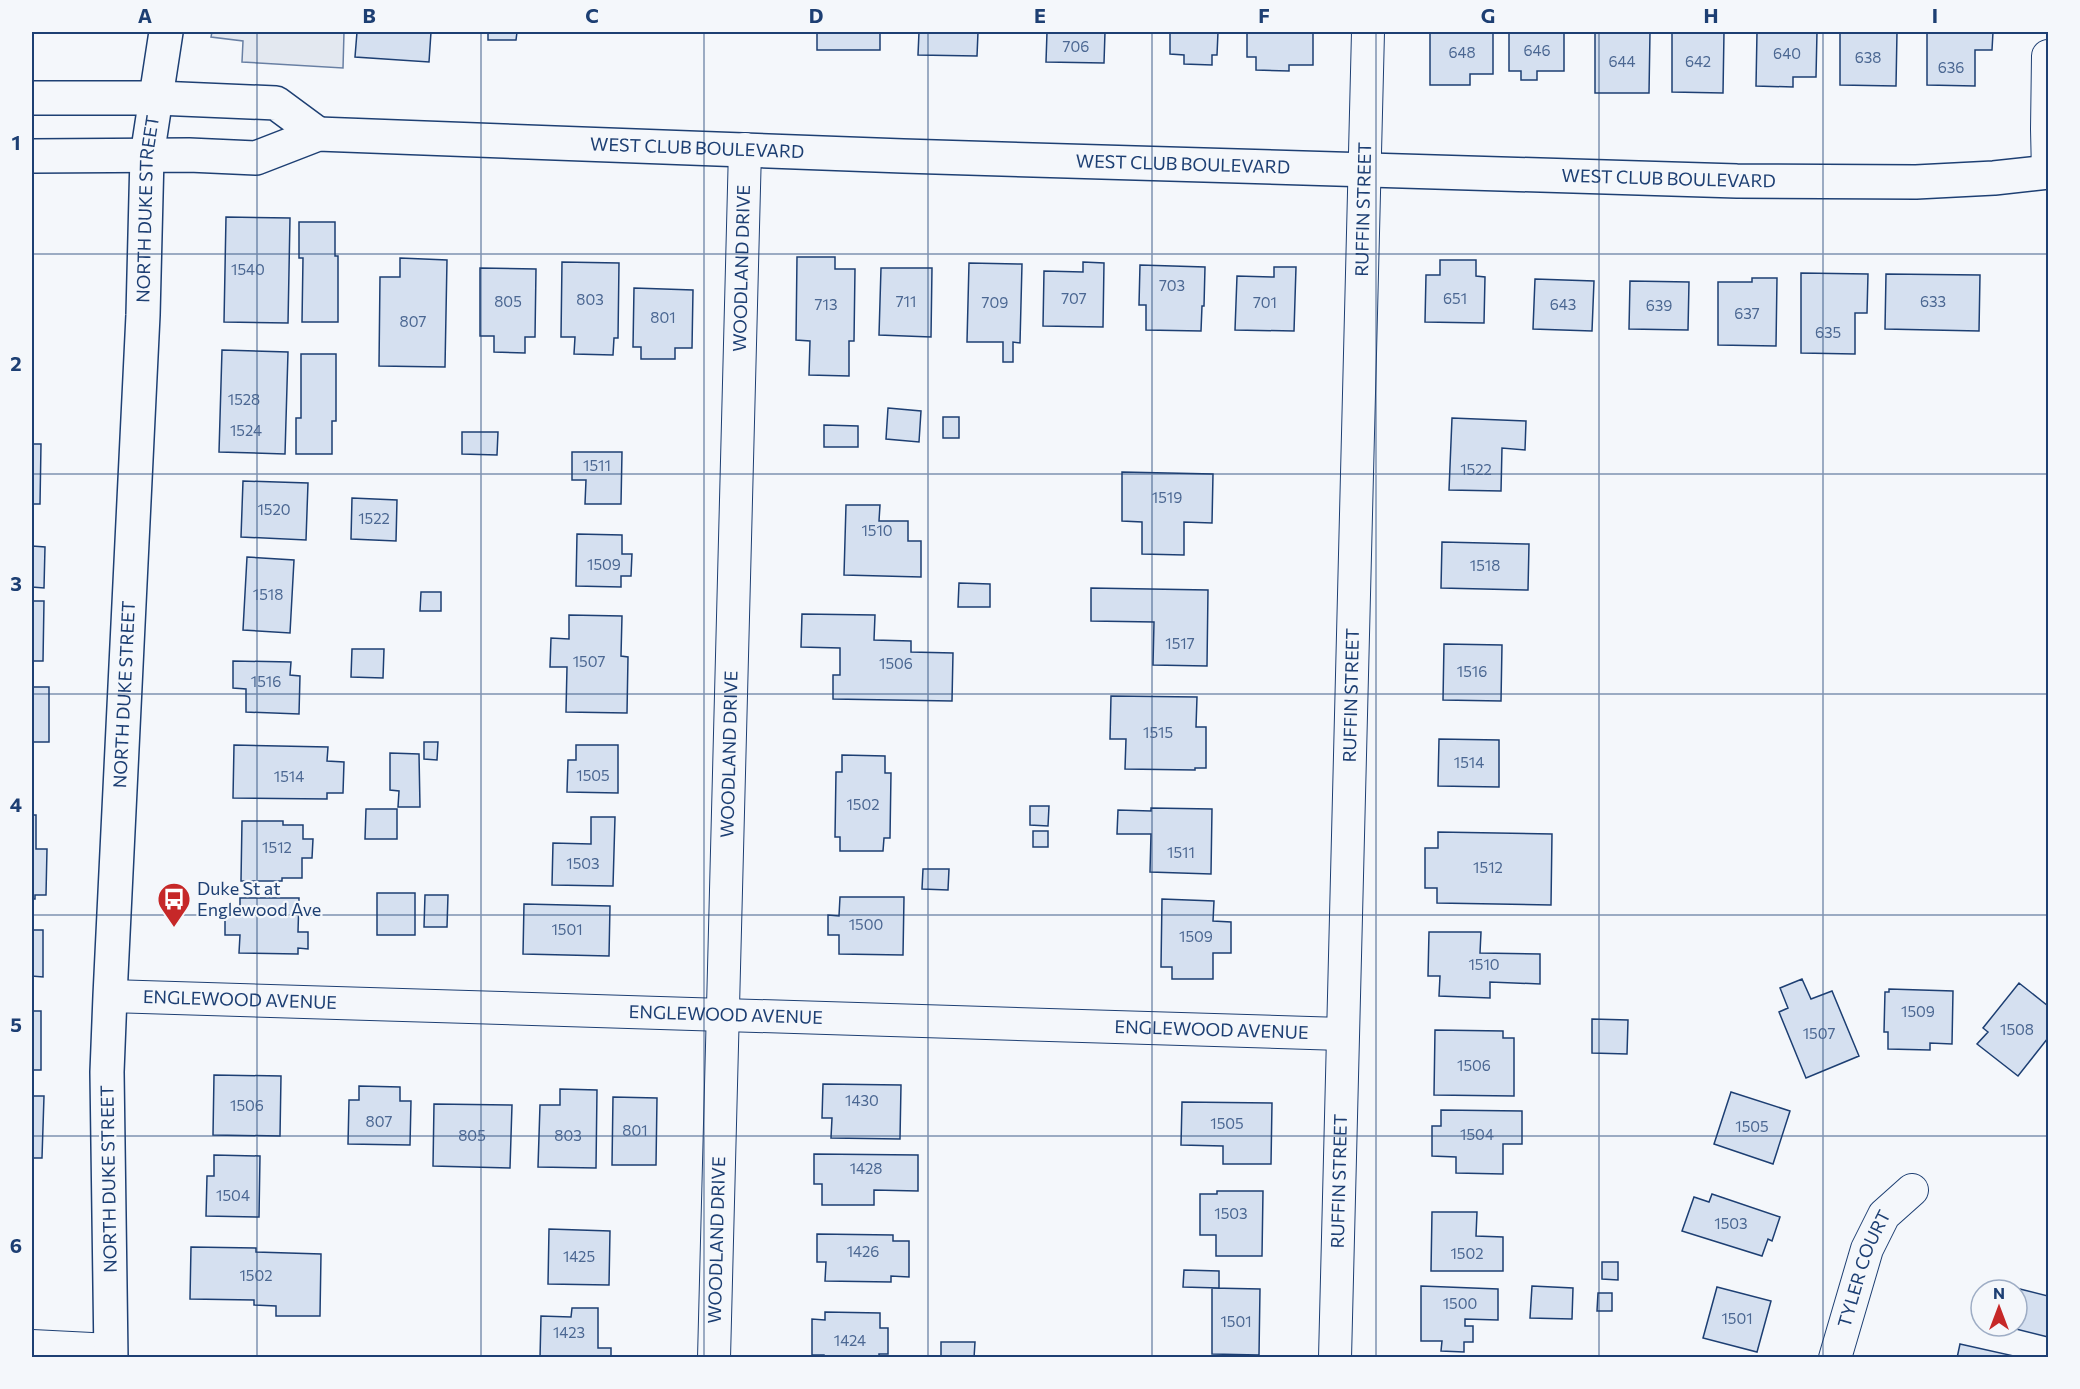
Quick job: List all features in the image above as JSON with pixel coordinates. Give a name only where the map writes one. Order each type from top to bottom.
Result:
[{"type":"street","name":"NORTH DUKE STREET","points":[[111,1354],[107,1072],[110,996],[143,327],[147,156],[166,32]]},
{"type":"street","name":"RUFFIN STREET","points":[[1335,1358],[1368,32]]},
{"type":"street","points":[[2048,172],[2049,56]]},
{"type":"street","points":[[32,98],[157,98],[276,103],[318,134]]},
{"type":"street","name":"WEST CLUB BOULEVARD","points":[[32,156],[189,155],[256,158],[318,134],[915,156],[1737,181],[1916,182],[1994,178],[2048,172]]},
{"type":"street","name":"WOODLAND DRIVE","points":[[714,1358],[745,149]]},
{"type":"street","name":"ENGLEWOOD AVENUE","points":[[110,996],[1342,1034]]},
{"type":"street","name":"TYLER COURT","points":[[1835,1358],[1867,1249],[1884,1215],[1912,1190]]},
{"type":"street","points":[[32,1346],[111,1354]]},
{"type":"shaded area","points":[[212,32],[344,32],[343,68],[242,62],[243,41],[211,37]]},
{"type":"building","points":[[357,32],[431,32],[429,62],[355,57]]},
{"type":"building","points":[[488,32],[517,32],[516,40],[488,40]]},
{"type":"building","points":[[817,32],[880,32],[880,50],[817,50]]},
{"type":"building","points":[[919,32],[978,32],[977,56],[918,55]]},
{"type":"building","points":[[1047,32],[1105,32],[1104,63],[1046,62]]},
{"type":"building","points":[[1170,32],[1218,32],[1217,55],[1212,55],[1212,65],[1184,64],[1184,55],[1170,54]]},
{"type":"building","points":[[1247,32],[1313,32],[1313,65],[1289,65],[1289,71],[1256,70],[1256,57],[1247,57]]},
{"type":"building","points":[[1430,32],[1493,32],[1493,74],[1470,74],[1470,85],[1430,85]]},
{"type":"building","points":[[1509,32],[1564,32],[1564,71],[1537,71],[1537,80],[1521,80],[1521,71],[1509,71]]},
{"type":"building","points":[[1595,32],[1650,32],[1649,93],[1595,93]]},
{"type":"building","points":[[1672,32],[1724,32],[1723,93],[1672,92]]},
{"type":"building","points":[[1757,32],[1817,32],[1816,77],[1793,77],[1793,87],[1756,86]]},
{"type":"building","points":[[1840,32],[1897,32],[1896,86],[1840,85]]},
{"type":"building","points":[[1927,32],[1993,32],[1992,50],[1975,50],[1975,86],[1927,85]]},
{"type":"building","points":[[226,217],[290,218],[288,323],[224,322]]},
{"type":"building","points":[[299,222],[335,222],[335,256],[338,256],[338,322],[302,322],[303,258],[299,258]]},
{"type":"building","points":[[797,257],[835,257],[835,269],[855,269],[854,341],[849,341],[849,376],[809,375],[810,341],[796,340]]},
{"type":"building","points":[[400,258],[447,260],[445,367],[379,366],[380,277],[400,277]]},
{"type":"building","points":[[1440,260],[1476,260],[1476,276],[1485,277],[1484,323],[1425,322],[1426,275],[1440,275]]},
{"type":"building","points":[[562,262],[619,263],[618,338],[614,338],[613,355],[574,354],[575,337],[561,337]]},
{"type":"building","points":[[1083,262],[1104,263],[1103,327],[1043,326],[1044,271],[1083,272]]},
{"type":"building","points":[[969,263],[1022,264],[1020,343],[1013,342],[1013,362],[1003,362],[1003,342],[967,342]]},
{"type":"building","points":[[1140,265],[1205,267],[1201,331],[1146,330],[1146,305],[1139,305]]},
{"type":"building","points":[[1274,267],[1296,267],[1294,331],[1235,330],[1237,276],[1274,277]]},
{"type":"building","points":[[480,268],[536,269],[535,337],[525,337],[525,353],[494,352],[494,336],[480,336]]},
{"type":"building","points":[[881,268],[932,268],[931,337],[879,335]]},
{"type":"building","points":[[1801,273],[1868,274],[1867,313],[1855,313],[1855,354],[1801,353]]},
{"type":"building","points":[[1886,274],[1980,275],[1979,331],[1885,329]]},
{"type":"building","points":[[1752,278],[1777,278],[1776,346],[1718,345],[1718,282],[1752,282]]},
{"type":"building","points":[[1535,279],[1594,281],[1592,331],[1533,329]]},
{"type":"building","points":[[1630,281],[1689,282],[1688,330],[1629,329]]},
{"type":"building","points":[[634,288],[693,290],[692,348],[675,348],[675,359],[641,359],[641,347],[633,347]]},
{"type":"building","points":[[222,350],[288,352],[285,454],[219,452]]},
{"type":"building","points":[[301,354],[336,354],[336,421],[332,421],[332,454],[296,454],[296,418],[301,418]]},
{"type":"building","points":[[888,408],[921,411],[919,442],[886,439]]},
{"type":"building","points":[[943,417],[959,417],[959,438],[943,438]]},
{"type":"building","points":[[1452,418],[1526,421],[1525,450],[1502,448],[1501,491],[1449,490]]},
{"type":"building","points":[[824,425],[858,426],[858,447],[824,447]]},
{"type":"building","points":[[462,432],[498,432],[497,455],[462,454]]},
{"type":"building","points":[[32,444],[41,444],[40,504],[32,504]]},
{"type":"building","points":[[572,452],[622,452],[621,504],[585,504],[586,480],[572,480]]},
{"type":"building","points":[[1122,472],[1213,474],[1212,523],[1184,522],[1184,555],[1142,554],[1142,522],[1122,521]]},
{"type":"building","points":[[243,481],[308,483],[306,540],[241,537]]},
{"type":"building","points":[[352,498],[397,500],[396,541],[351,539]]},
{"type":"building","points":[[846,505],[880,505],[879,521],[908,521],[908,541],[921,541],[921,577],[844,575]]},
{"type":"building","points":[[577,534],[622,535],[622,554],[632,554],[631,576],[621,576],[621,587],[576,586]]},
{"type":"building","points":[[1442,542],[1529,544],[1528,590],[1441,588]]},
{"type":"building","points":[[32,546],[45,547],[44,588],[32,587]]},
{"type":"building","points":[[247,557],[294,560],[290,633],[243,630]]},
{"type":"building","points":[[959,583],[990,584],[990,607],[958,607]]},
{"type":"building","points":[[1091,588],[1208,590],[1207,666],[1153,665],[1154,622],[1091,621]]},
{"type":"building","points":[[421,592],[441,592],[441,611],[420,611]]},
{"type":"building","points":[[32,601],[44,601],[43,661],[32,661]]},
{"type":"building","points":[[802,614],[875,615],[874,640],[911,641],[911,652],[953,653],[952,701],[833,699],[833,675],[840,675],[840,648],[801,647]]},
{"type":"building","points":[[569,615],[622,616],[621,656],[628,657],[627,713],[566,712],[567,667],[550,667],[551,638],[569,639]]},
{"type":"building","points":[[1444,644],[1502,645],[1501,701],[1443,700]]},
{"type":"building","points":[[352,649],[384,649],[383,678],[351,677]]},
{"type":"building","points":[[233,661],[291,662],[290,675],[300,676],[299,714],[246,712],[246,689],[233,688]]},
{"type":"building","points":[[32,687],[49,687],[49,742],[32,742]]},
{"type":"building","points":[[1111,696],[1197,697],[1196,727],[1206,727],[1206,768],[1195,768],[1195,770],[1125,769],[1126,739],[1110,739]]},
{"type":"building","points":[[1439,739],[1499,740],[1499,787],[1438,786]]},
{"type":"building","points":[[424,742],[438,742],[437,760],[424,759]]},
{"type":"building","points":[[234,745],[328,747],[327,761],[344,762],[343,793],[327,793],[327,799],[233,798]]},
{"type":"building","points":[[576,745],[618,745],[618,793],[567,792],[568,760],[576,760]]},
{"type":"building","points":[[390,753],[419,754],[420,807],[398,807],[399,791],[390,790]]},
{"type":"building","points":[[842,755],[885,756],[885,773],[891,773],[890,838],[884,838],[883,851],[840,851],[840,837],[835,837],[836,772],[842,772]]},
{"type":"building","points":[[1030,806],[1049,806],[1048,826],[1030,825]]},
{"type":"building","points":[[1151,808],[1212,809],[1211,874],[1150,872],[1151,834],[1117,834],[1118,810],[1151,811]]},
{"type":"building","points":[[366,809],[397,809],[397,839],[365,839]]},
{"type":"building","points":[[32,815],[36,815],[36,849],[47,849],[46,895],[35,895],[35,899],[32,899]]},
{"type":"building","points":[[591,817],[615,817],[613,886],[552,885],[553,843],[591,844]]},
{"type":"building","points":[[242,821],[283,821],[283,825],[303,825],[303,839],[313,839],[312,858],[302,858],[302,878],[282,878],[282,881],[241,881]]},
{"type":"building","points":[[1033,831],[1048,831],[1048,847],[1033,847]]},
{"type":"building","points":[[1438,832],[1552,834],[1551,905],[1437,903],[1437,888],[1425,888],[1425,848],[1438,848]]},
{"type":"building","points":[[923,869],[949,869],[948,890],[922,889]]},
{"type":"building","points":[[377,893],[415,893],[415,935],[377,935]]},
{"type":"building","points":[[425,895],[448,895],[447,927],[424,927]]},
{"type":"building","points":[[840,897],[904,897],[903,955],[839,954],[839,935],[828,935],[828,915],[839,916]]},
{"type":"building","points":[[240,898],[299,898],[298,932],[308,932],[308,949],[298,948],[298,954],[239,953],[240,935],[225,935],[225,909],[240,909]]},
{"type":"building","points":[[1162,899],[1214,901],[1213,921],[1231,922],[1231,953],[1213,953],[1213,979],[1172,979],[1172,967],[1161,967]]},
{"type":"building","points":[[524,904],[610,906],[609,956],[523,954]]},
{"type":"building","points":[[32,930],[43,930],[43,977],[32,976]]},
{"type":"building","points":[[1429,932],[1481,932],[1480,953],[1540,954],[1540,984],[1490,982],[1490,998],[1439,996],[1440,976],[1428,976]]},
{"type":"building","points":[[1802,979],[1811,999],[1832,991],[1859,1056],[1806,1078],[1779,1012],[1788,1008],[1780,988]]},
{"type":"building","points":[[2019,983],[2048,1006],[2048,1038],[2018,1076],[1977,1044],[1988,1032],[1983,1028]]},
{"type":"building","points":[[1889,989],[1953,991],[1952,1044],[1930,1043],[1930,1050],[1888,1049],[1888,1032],[1884,1032],[1885,992],[1889,992]]},
{"type":"building","points":[[32,1011],[41,1011],[41,1070],[32,1070]]},
{"type":"building","points":[[1592,1019],[1628,1020],[1627,1054],[1592,1053]]},
{"type":"building","points":[[1435,1030],[1503,1031],[1503,1038],[1514,1038],[1514,1096],[1434,1095]]},
{"type":"building","points":[[214,1075],[281,1076],[280,1136],[213,1135]]},
{"type":"building","points":[[823,1084],[901,1085],[900,1139],[831,1138],[832,1118],[822,1118]]},
{"type":"building","points":[[359,1086],[400,1087],[400,1101],[411,1101],[410,1145],[348,1144],[349,1100],[359,1100]]},
{"type":"building","points":[[560,1089],[597,1090],[596,1168],[538,1167],[540,1105],[560,1105]]},
{"type":"building","points":[[1731,1092],[1790,1111],[1773,1164],[1714,1144]]},
{"type":"building","points":[[32,1096],[44,1096],[42,1158],[32,1158]]},
{"type":"building","points":[[613,1097],[657,1098],[656,1165],[612,1165]]},
{"type":"building","points":[[1182,1102],[1272,1103],[1271,1164],[1223,1164],[1223,1146],[1181,1145]]},
{"type":"building","points":[[434,1104],[512,1105],[510,1168],[433,1166]]},
{"type":"building","points":[[1441,1110],[1522,1111],[1522,1144],[1503,1144],[1503,1174],[1456,1173],[1456,1157],[1432,1156],[1432,1126],[1441,1126]]},
{"type":"building","points":[[814,1154],[918,1155],[918,1191],[874,1190],[874,1205],[822,1205],[822,1184],[814,1184]]},
{"type":"building","points":[[214,1155],[260,1156],[259,1217],[206,1216],[207,1176],[214,1176]]},
{"type":"building","points":[[1217,1191],[1263,1191],[1262,1256],[1216,1256],[1216,1235],[1200,1235],[1200,1194],[1217,1194]]},
{"type":"building","points":[[1712,1194],[1780,1217],[1772,1241],[1768,1239],[1762,1256],[1682,1231],[1694,1197],[1709,1202]]},
{"type":"building","points":[[1432,1212],[1477,1212],[1476,1236],[1503,1237],[1503,1271],[1431,1271]]},
{"type":"building","points":[[549,1229],[610,1231],[609,1285],[548,1284]]},
{"type":"building","points":[[817,1234],[893,1235],[893,1241],[909,1241],[909,1277],[891,1276],[891,1282],[825,1281],[826,1262],[817,1262]]},
{"type":"building","points":[[191,1247],[256,1248],[256,1252],[321,1254],[320,1316],[276,1316],[276,1306],[254,1305],[254,1300],[190,1299]]},
{"type":"building","points":[[1602,1262],[1618,1262],[1618,1280],[1602,1279]]},
{"type":"building","points":[[1184,1270],[1219,1271],[1219,1288],[1183,1287]]},
{"type":"building","points":[[1421,1286],[1498,1289],[1498,1320],[1465,1319],[1465,1326],[1473,1326],[1473,1342],[1464,1342],[1464,1352],[1441,1351],[1442,1341],[1421,1341]]},
{"type":"building","points":[[1532,1286],[1573,1288],[1572,1319],[1530,1318]]},
{"type":"building","points":[[1717,1287],[1771,1301],[1757,1352],[1703,1338]]},
{"type":"building","points":[[1212,1288],[1260,1289],[1259,1355],[1212,1354]]},
{"type":"building","points":[[2029,1291],[2048,1296],[2048,1337],[2029,1332]]},
{"type":"building","points":[[1598,1293],[1612,1293],[1612,1311],[1597,1311]]},
{"type":"building","points":[[572,1308],[598,1308],[598,1348],[611,1348],[611,1358],[540,1358],[541,1316],[571,1317]]},
{"type":"building","points":[[825,1312],[880,1313],[880,1328],[888,1328],[888,1354],[879,1354],[879,1358],[824,1358],[824,1355],[812,1355],[812,1319],[825,1320]]},
{"type":"building","points":[[941,1342],[975,1342],[974,1358],[941,1358]]},
{"type":"building","points":[[1960,1344],[2014,1356],[2014,1358],[1957,1358]]},
{"type":"place","name":"Duke St at Englewood Ave","points":[[174,928]]}]
